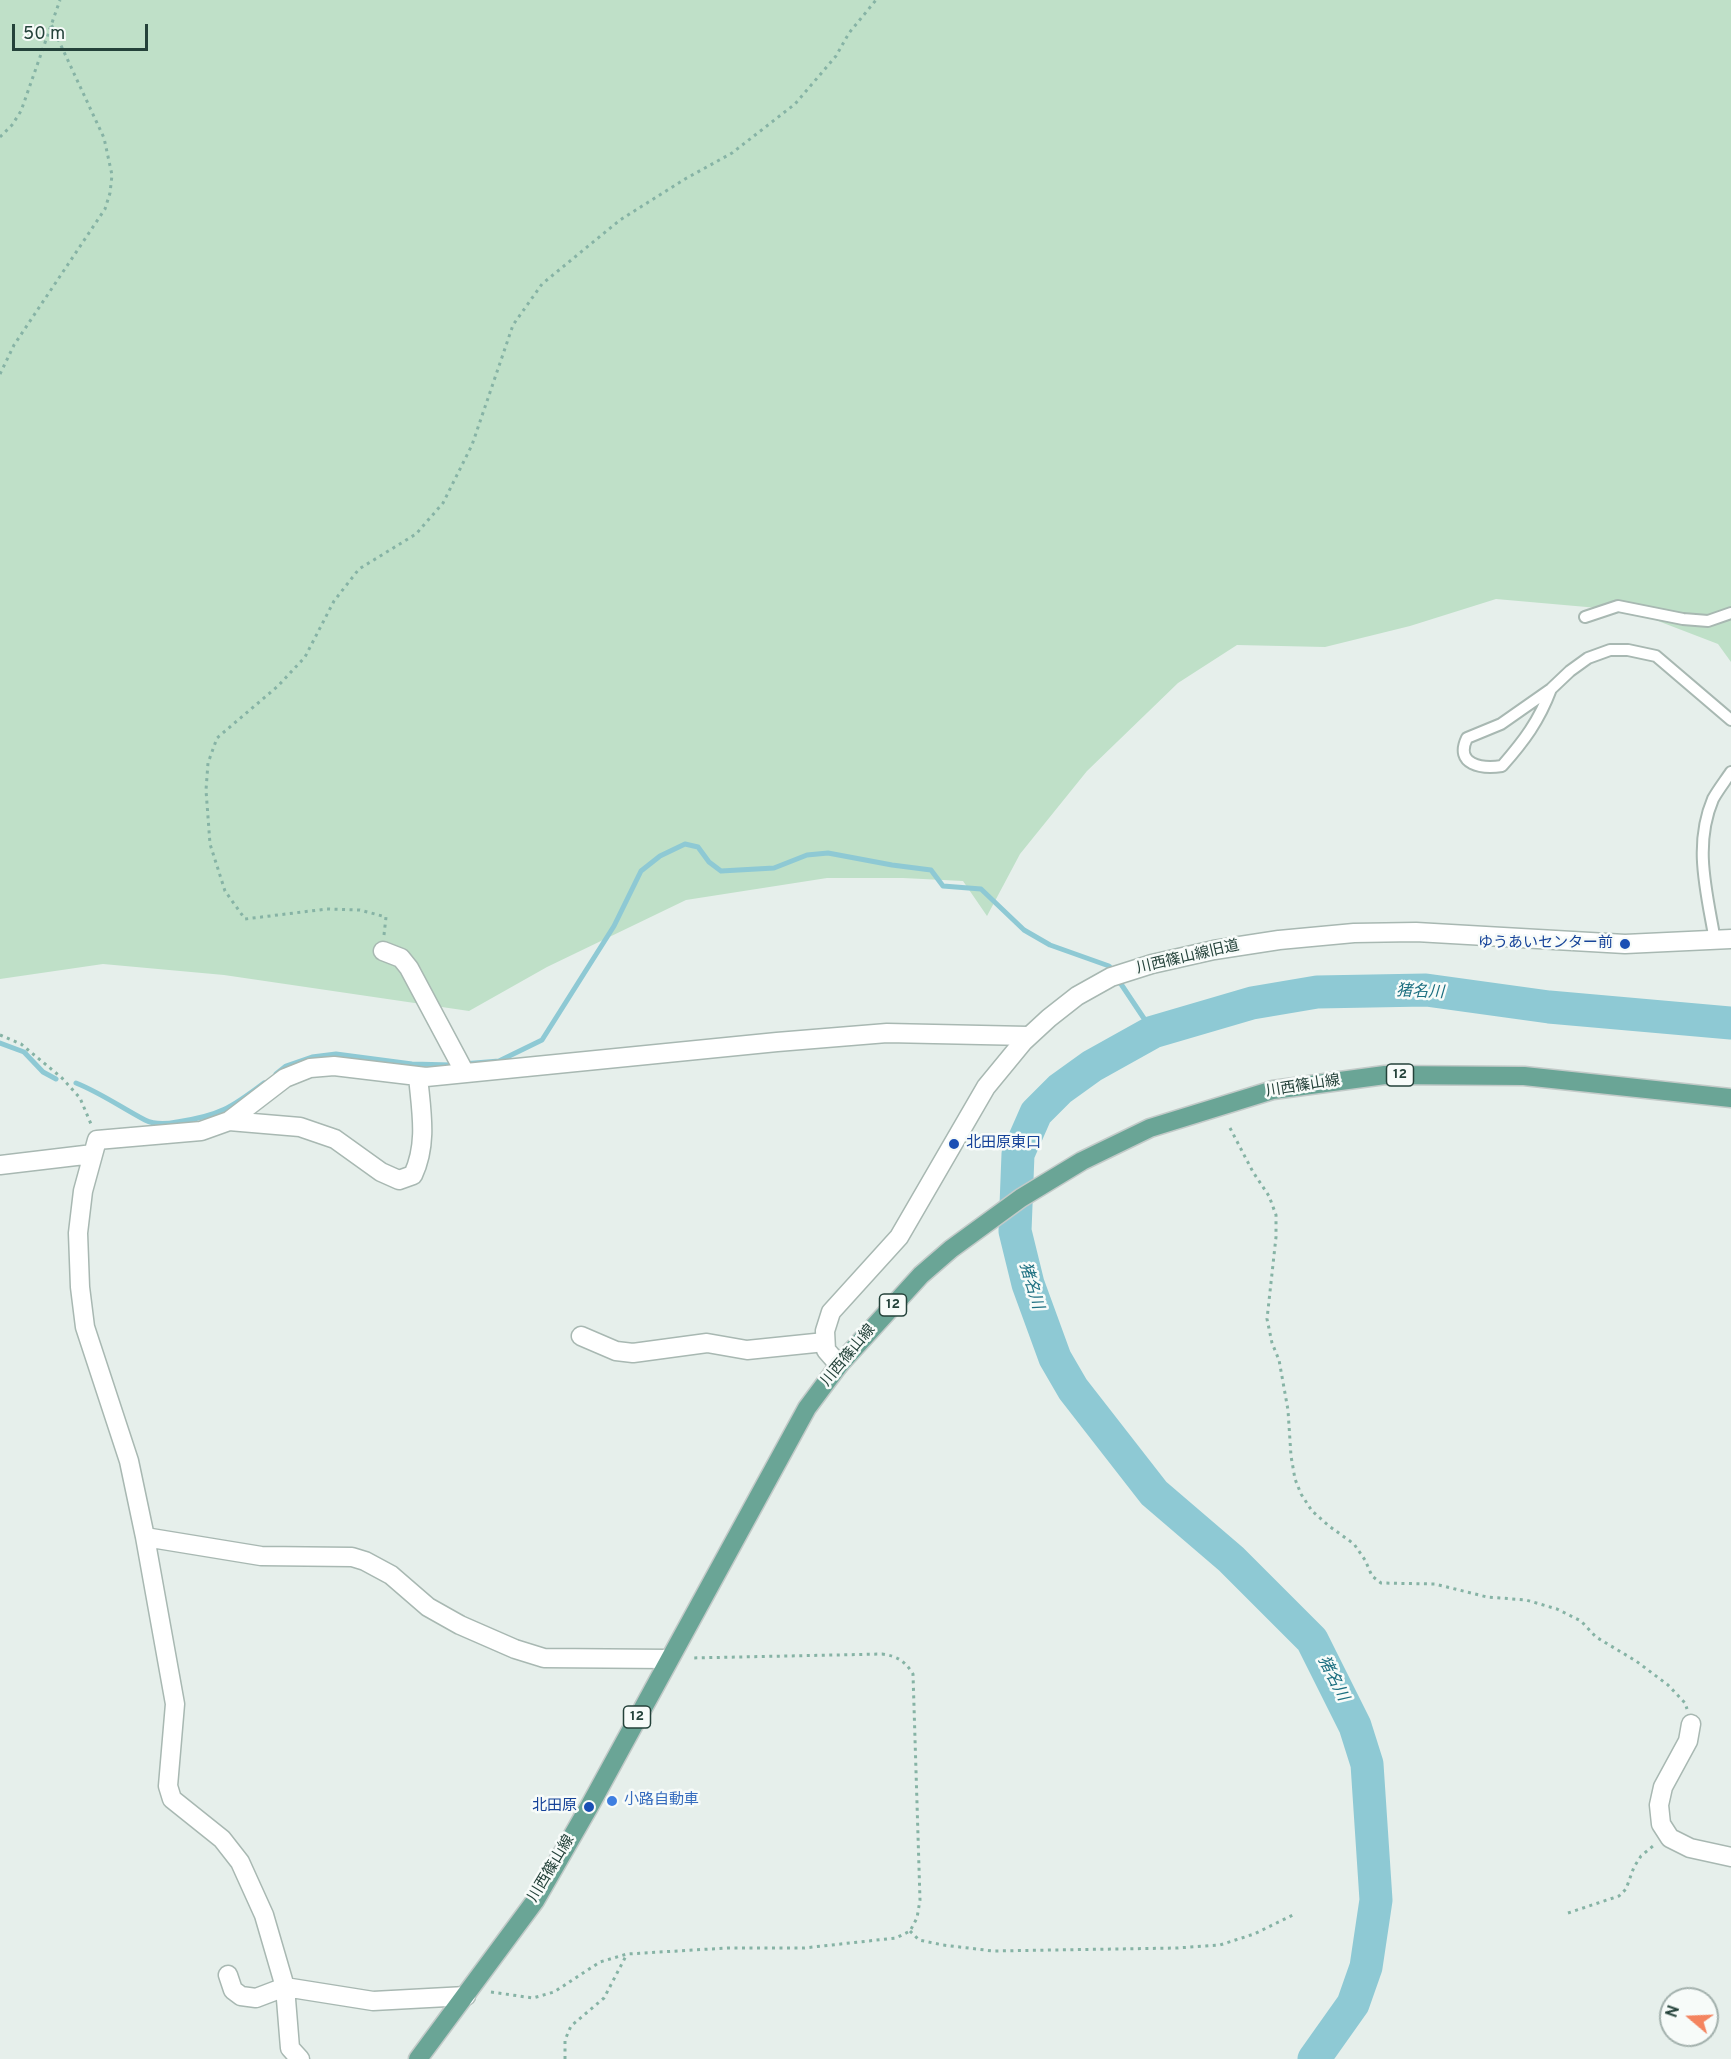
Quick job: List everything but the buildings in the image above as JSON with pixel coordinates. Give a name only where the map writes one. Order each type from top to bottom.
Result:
[{"type":"main road","name":"川西篠山線","points":[[418,2059],[535,1901],[589,1807],[807,1408],[839,1365],[921,1275],[951,1249],[1021,1198],[1083,1161],[1150,1128],[1273,1090],[1385,1075],[1524,1076],[1731,1098]]},
{"type":"street","name":"川西篠山線旧道","points":[[825,1342],[825,1331],[831,1312],[899,1237],[986,1087],[1028,1036],[1049,1017],[1077,996],[1111,977],[1152,964],[1214,950],[1279,940],[1354,933],[1416,932],[1625,944],[1723,940]]},
{"type":"street","points":[[383,951],[401,958],[409,968],[461,1067]]},
{"type":"street","points":[[0,1165],[95,1147],[201,1131],[229,1121],[285,1078],[310,1068],[333,1066],[418,1076],[461,1067],[886,1033],[1028,1036]]},
{"type":"street","points":[[229,1121],[300,1127],[335,1139],[381,1172],[399,1180],[413,1174],[423,1140],[418,1076]]},
{"type":"street","points":[[95,1147],[83,1191],[78,1233],[80,1287],[85,1327],[129,1461],[175,1704],[168,1786],[172,1799],[222,1839],[240,1862],[264,1915],[285,1987],[290,2048],[300,2059]]},
{"type":"street","points":[[581,1336],[616,1351],[633,1353],[707,1343],[747,1350],[825,1342],[826,1350],[839,1365]]},
{"type":"street","points":[[145,1537],[261,1556],[352,1557],[365,1561],[391,1575],[428,1607],[459,1625],[544,1658],[669,1659]]},
{"type":"street","points":[[1691,1724],[1689,1741],[1663,1787],[1659,1805],[1661,1824],[1670,1838],[1690,1848],[1731,1857]]},
{"type":"street","points":[[228,1975],[233,1990],[241,1996],[256,1998],[285,1987],[373,2001],[469,1992]]},
{"type":"lane","points":[[1585,617],[1618,606],[1683,619],[1708,621],[1731,613]]},
{"type":"lane","points":[[1551,689],[1528,735],[1502,766],[1489,768],[1472,765],[1465,756],[1463,746],[1467,738],[1502,724],[1551,689],[1588,658],[1610,650],[1628,650],[1656,656],[1731,720]]},
{"type":"lane","points":[[1723,940],[1701,853],[1705,824],[1714,798],[1731,772]]},
{"type":"path","points":[[0,138],[21,111],[60,0]]},
{"type":"path","points":[[383,951],[386,917],[360,910],[327,909],[245,919],[225,891],[210,844],[206,790],[208,763],[217,738],[278,686],[304,657],[333,601],[359,569],[416,534],[443,503],[472,445],[513,324],[543,284],[620,220],[685,179],[732,153],[795,104],[836,57],[849,33],[876,0]]},
{"type":"path","points":[[0,374],[15,345],[105,209],[110,193],[112,175],[104,138],[51,24]]},
{"type":"path","points":[[0,1035],[21,1044],[73,1089],[80,1098],[95,1147]]},
{"type":"path","points":[[1230,1128],[1253,1172],[1269,1196],[1276,1215],[1276,1237],[1267,1319],[1272,1343],[1279,1360],[1288,1410],[1290,1456],[1295,1479],[1300,1494],[1312,1510],[1354,1544],[1372,1576],[1381,1583],[1435,1584],[1487,1597],[1526,1600],[1557,1609],[1581,1621],[1596,1636],[1668,1684],[1685,1703],[1691,1724]]},
{"type":"path","points":[[469,1992],[533,1998],[554,1992],[600,1962],[627,1954],[727,1948],[804,1948],[896,1938],[910,1931],[917,1918],[920,1900],[913,1674],[906,1662],[894,1656],[882,1654],[669,1659]]},
{"type":"path","points":[[1568,1913],[1619,1896],[1626,1889],[1634,1867],[1641,1856],[1666,1833]]},
{"type":"path","points":[[910,1931],[919,1940],[943,1946],[993,1951],[1177,1948],[1220,1945],[1254,1934],[1295,1914]]},
{"type":"path","points":[[565,2059],[565,2040],[571,2026],[604,1998],[627,1954]]},
{"type":"green space","points":[[0,0],[1731,0],[1731,662],[1718,644],[1632,611],[1496,599],[1410,626],[1325,647],[1237,645],[1178,683],[1087,771],[1020,854],[987,916],[963,881],[827,878],[686,900],[547,967],[469,1011],[224,975],[103,964],[0,979]]},
{"type":"waterway","points":[[276,1074],[286,1066],[312,1057],[336,1054],[412,1064],[451,1065],[499,1061],[542,1040],[614,926],[641,871],[660,856],[685,844],[698,847],[709,862],[721,871],[774,868],[807,855],[828,853],[931,870],[943,886],[981,889],[1024,930],[1050,945],[1109,966],[1153,1032]]},
{"type":"waterway","name":"猪名川","points":[[1314,2059],[1353,2004],[1366,1967],[1376,1900],[1367,1764],[1355,1726],[1312,1640],[1231,1559],[1154,1493],[1073,1389],[1055,1358],[1028,1284],[1015,1231],[1018,1154],[1036,1113],[1060,1089],[1092,1066],[1153,1032],[1252,1003],[1317,992],[1426,990],[1549,1007],[1731,1023]]},
{"type":"waterway","points":[[0,1043],[24,1052],[43,1072],[56,1079]]},
{"type":"waterway","points":[[76,1083],[145,1120],[161,1124],[214,1114],[233,1105],[264,1083]]},
{"type":"place","name":"ゆうあいセンター前","points":[[1625,944]]},
{"type":"place","name":"北田原東口","points":[[954,1144]]},
{"type":"place","name":"小路自動車","points":[[612,1801]]},
{"type":"place","name":"北田原","points":[[589,1807]]}]
